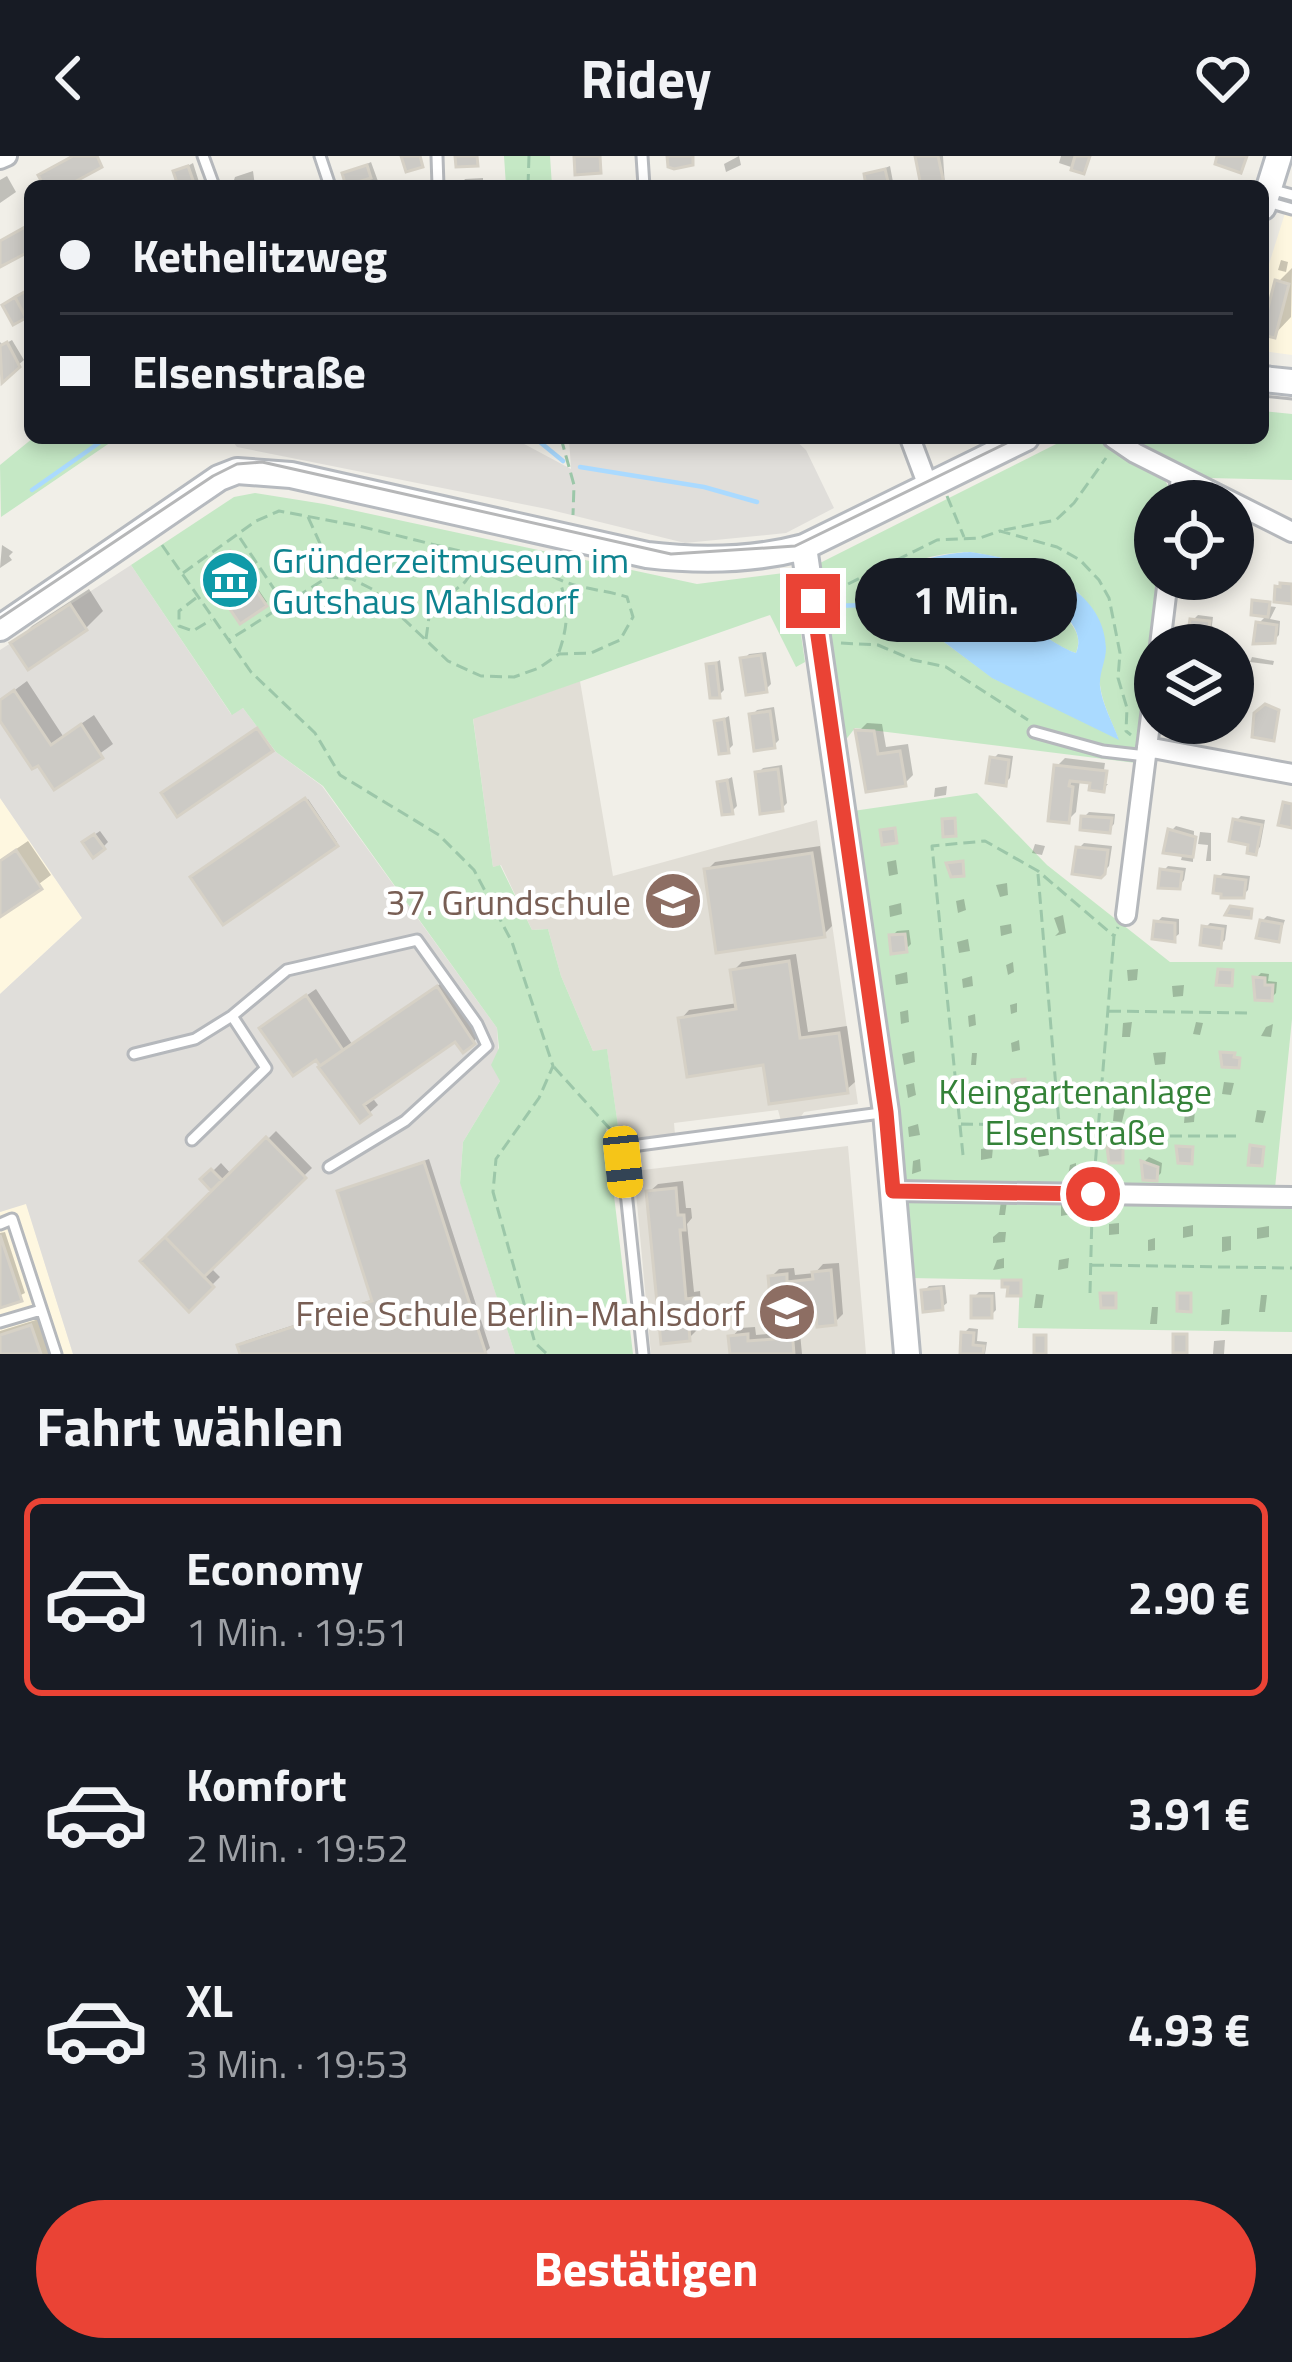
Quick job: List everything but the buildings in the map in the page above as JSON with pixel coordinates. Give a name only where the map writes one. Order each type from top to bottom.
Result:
[{"type":"main road","points":[[1272,198],[1279,156]]},
{"type":"main road","points":[[0,628],[219,478],[237,471],[291,475],[682,560],[804,547],[937,490],[1016,444]]},
{"type":"main road","points":[[804,547],[886,1112],[907,1354]]},
{"type":"street","points":[[913,444],[937,490]]},
{"type":"street","points":[[1124,444],[1292,532]]},
{"type":"street","points":[[1126,915],[1148,744]]},
{"type":"street","points":[[1147,750],[1292,774]]},
{"type":"street","points":[[893,1191],[1292,1197]]},
{"type":"lane","points":[[1272,198],[1292,209]]},
{"type":"lane","points":[[1034,732],[1103,751],[1147,750]]},
{"type":"lane","points":[[134,1054],[195,1039],[232,1016],[287,970],[417,940],[477,1024],[487,1046],[405,1121],[329,1167]]},
{"type":"lane","points":[[192,1140],[266,1068],[232,1016]]},
{"type":"lane","points":[[644,1354],[623,1162],[627,1151],[639,1145],[886,1112]]},
{"type":"lane","points":[[0,1224],[13,1220],[56,1354]]},
{"type":"lane","points":[[0,1322],[41,1310]]},
{"type":"path","points":[[563,444],[574,485],[572,523]]},
{"type":"path","points":[[825,598],[842,585],[937,540],[980,538],[1056,520],[1087,487],[1112,444]]},
{"type":"path","points":[[937,490],[957,512],[964,538]]},
{"type":"path","points":[[182,574],[256,521],[279,512],[359,526],[627,597],[633,617],[620,640],[591,653],[559,654],[514,677],[481,676],[448,662],[372,589],[352,579],[328,577],[228,640]]},
{"type":"path","points":[[308,517],[326,559],[328,577]]},
{"type":"path","points":[[1000,531],[1057,547],[1080,560],[1099,580],[1116,625],[1126,731],[1147,750]]},
{"type":"path","points":[[239,536],[284,604]]},
{"type":"path","points":[[162,545],[251,672],[315,733],[333,758]]},
{"type":"path","points":[[426,641],[430,610],[465,582],[481,559]]},
{"type":"path","points":[[559,654],[567,616],[560,582]]},
{"type":"path","points":[[197,596],[179,611],[179,626],[194,631],[213,619]]},
{"type":"path","points":[[827,645],[878,645],[946,667],[1028,719],[1034,732]]},
{"type":"path","points":[[963,1155],[932,846],[985,841],[1038,871],[1114,936]]},
{"type":"path","points":[[1038,871],[1060,1123]]},
{"type":"path","points":[[1090,1293],[1096,1136],[1114,936],[1126,915]]},
{"type":"path","points":[[1107,1011],[1251,1012]]},
{"type":"path","points":[[553,1066],[612,1128],[627,1151]]},
{"type":"path","points":[[959,1124],[1097,1126]]},
{"type":"path","points":[[1096,1136],[1242,1136]]},
{"type":"path","points":[[1090,1265],[1292,1268]]},
{"type":"shaded area","points":[[1292,191],[1292,355],[1269,352],[1269,264]]},
{"type":"shaded area","points":[[235,444],[524,444],[571,469],[569,444],[800,444],[834,508],[786,533],[685,543],[547,509]]},
{"type":"shaded area","points":[[131,565],[231,714],[243,708],[276,752],[322,786],[497,1028],[500,1081],[463,1142],[460,1182],[515,1354],[73,1354],[26,1204],[0,1212],[0,994],[82,918],[0,798],[0,650]]},
{"type":"shaded area","name":"37. Grundschule","points":[[580,681],[613,876],[817,820],[858,1104],[804,1112],[800,1118],[781,1121],[778,1110],[674,1123],[675,1135],[625,1142],[618,1126],[607,1050],[593,1051],[561,976],[548,929],[532,930],[501,865],[493,867],[473,718]]},
{"type":"shaded area","points":[[0,798],[82,918],[0,994]]},
{"type":"shaded area","points":[[848,1146],[866,1354],[651,1354],[634,1171]]},
{"type":"shaded area","points":[[26,1203],[73,1354],[0,1354],[0,1212]]},
{"type":"green space","points":[[504,156],[550,156],[552,180],[506,180]]},
{"type":"green space","points":[[1269,412],[1292,414],[1292,480],[1209,478],[1181,472],[1133,444],[1269,444]]},
{"type":"green space","points":[[26,444],[108,444],[1,517],[0,465]]},
{"type":"green space","points":[[1056,444],[1106,444],[1163,480],[1134,480],[1134,600],[1157,600],[1154,624],[1134,624],[1136,763],[855,728],[844,742],[820,563]],"holes":[[[970,552],[1050,573],[1077,591],[1091,611],[1101,692],[1118,738],[993,678],[940,639],[894,627],[867,605],[896,570],[924,558]]]},
{"type":"green space","points":[[255,493],[697,584],[792,572],[805,662],[796,667],[770,615],[473,719],[493,867],[500,865],[532,930],[548,929],[561,976],[593,1051],[607,1049],[618,1126],[606,1129],[633,1354],[515,1354],[460,1183],[463,1142],[500,1081],[491,1065],[499,1048],[497,1028],[323,786],[276,752],[243,708],[232,715],[131,565],[234,497]]},
{"type":"green space","points":[[1024,578],[1057,593],[1077,634],[1076,653],[1015,611],[1005,594],[1012,581]]},
{"type":"green space","name":"Kleingartenanlage Elsenstraße","points":[[977,793],[1047,865],[1170,962],[1292,962],[1292,1019],[1274,1198],[1292,1200],[1292,1332],[1018,1328],[1020,1280],[910,1278],[853,811]]},
{"type":"water","points":[[956,553],[991,555],[1035,568],[1076,591],[1091,607],[1102,626],[1106,648],[1101,693],[1119,740],[992,678],[940,639],[909,633],[870,612],[871,597],[890,574]],"holes":[[[1024,578],[1047,585],[1058,595],[1078,637],[1076,653],[1035,629],[1005,594],[1012,581]]]},
{"type":"waterway","points":[[32,490],[97,444]]},
{"type":"waterway","points":[[542,444],[563,461]]},
{"type":"waterway","points":[[580,467],[704,487],[757,502]]},
{"type":"waterway","points":[[831,606],[867,605]]},
{"type":"tram line","points":[[1269,397],[1292,399]]},
{"type":"tram line","points":[[0,618],[237,464],[262,462],[671,554],[795,546],[1005,444]]},
{"type":"place","name":"Gründerzeitmuseum im Gutshaus Mahlsdorf","points":[[230,580]]},
{"type":"place","name":"37. Grundschule","points":[[673,901]]},
{"type":"place","name":"Freie Schule Berlin-Mahlsdorf","points":[[787,1312]]},
{"type":"route","points":[[813,601],[886,1112],[893,1191],[1093,1194]]}]
